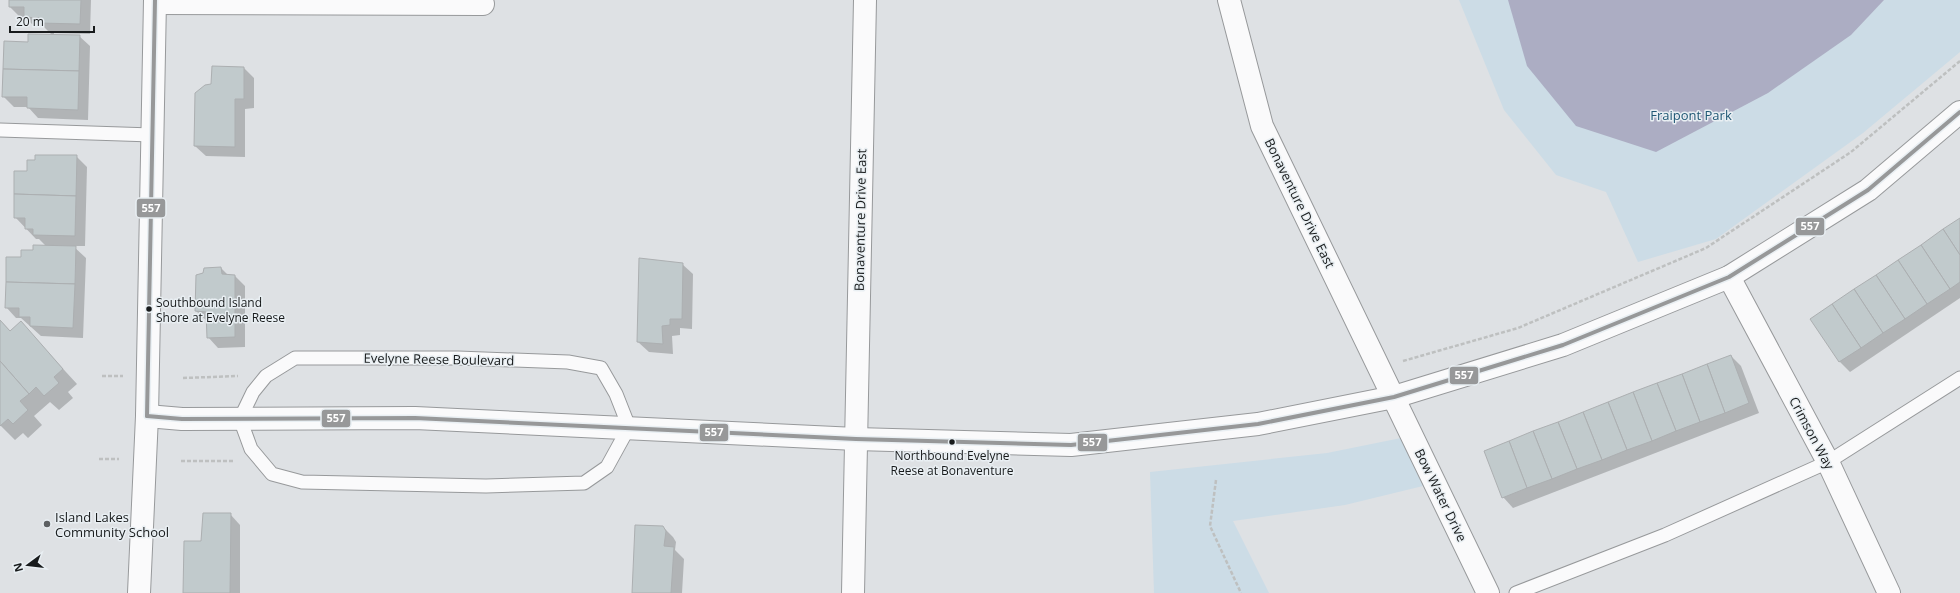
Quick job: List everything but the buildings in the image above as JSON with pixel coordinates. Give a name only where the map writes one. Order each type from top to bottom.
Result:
[{"type":"street","name":"Bonaventure Drive East","points":[[854,593],[864,0]]},
{"type":"street","name":"Bonaventure Drive East","points":[[1229,0],[1262,126],[1394,397]]},
{"type":"street","points":[[139,593],[147,416],[155,2],[483,4]]},
{"type":"street","points":[[147,416],[182,419],[414,418],[629,427],[856,439],[1070,444],[1258,424],[1394,397],[1563,345],[1729,277],[1868,190],[1960,112]]},
{"type":"street","name":"Crimson Way","points":[[1729,277],[1828,462],[1889,593]]},
{"type":"street","name":"Bow Water Drive","points":[[1394,397],[1488,593]]},
{"type":"lane","points":[[0,130],[152,135]]},
{"type":"lane","name":"Evelyne Reese Boulevard","points":[[240,419],[253,392],[266,376],[295,358],[458,358],[568,362],[601,368],[616,394],[629,427]]},
{"type":"lane","points":[[1516,593],[1665,535],[1828,462],[1960,378]]},
{"type":"lane","points":[[240,419],[251,449],[272,474],[302,482],[486,486],[584,483],[607,467],[629,427]]},
{"type":"path","points":[[1394,397],[1402,361],[1518,328],[1706,248],[1851,152],[1960,61]]},
{"type":"path","points":[[183,378],[266,376]]},
{"type":"path","points":[[181,461],[261,461]]},
{"type":"path","points":[[1216,480],[1210,526],[1241,593]]},
{"type":"green space","name":"Fraipont Park","points":[[1459,0],[1960,0],[1960,52],[1863,133],[1716,239],[1638,262],[1606,192],[1556,175],[1504,110]]},
{"type":"green space","points":[[1401,438],[1423,486],[1345,505],[1233,521],[1269,593],[1154,593],[1150,472],[1327,453]]},
{"type":"water","points":[[1508,0],[1884,0],[1851,35],[1768,93],[1656,152],[1576,126],[1527,66]]},
{"type":"transit line","name":"557","points":[[147,416],[155,0]]},
{"type":"transit line","name":"557","points":[[147,416],[182,419],[415,418],[856,439],[1071,445],[1258,424],[1394,397],[1563,345],[1729,277],[1868,190],[1960,112]]},
{"type":"place","name":"Southbound Island Shore at Evelyne Reese","points":[[149,309]]},
{"type":"place","name":"Northbound Evelyne Reese at Bonaventure","points":[[952,442]]},
{"type":"place","name":"Island Lakes Community School","points":[[47,524]]}]
